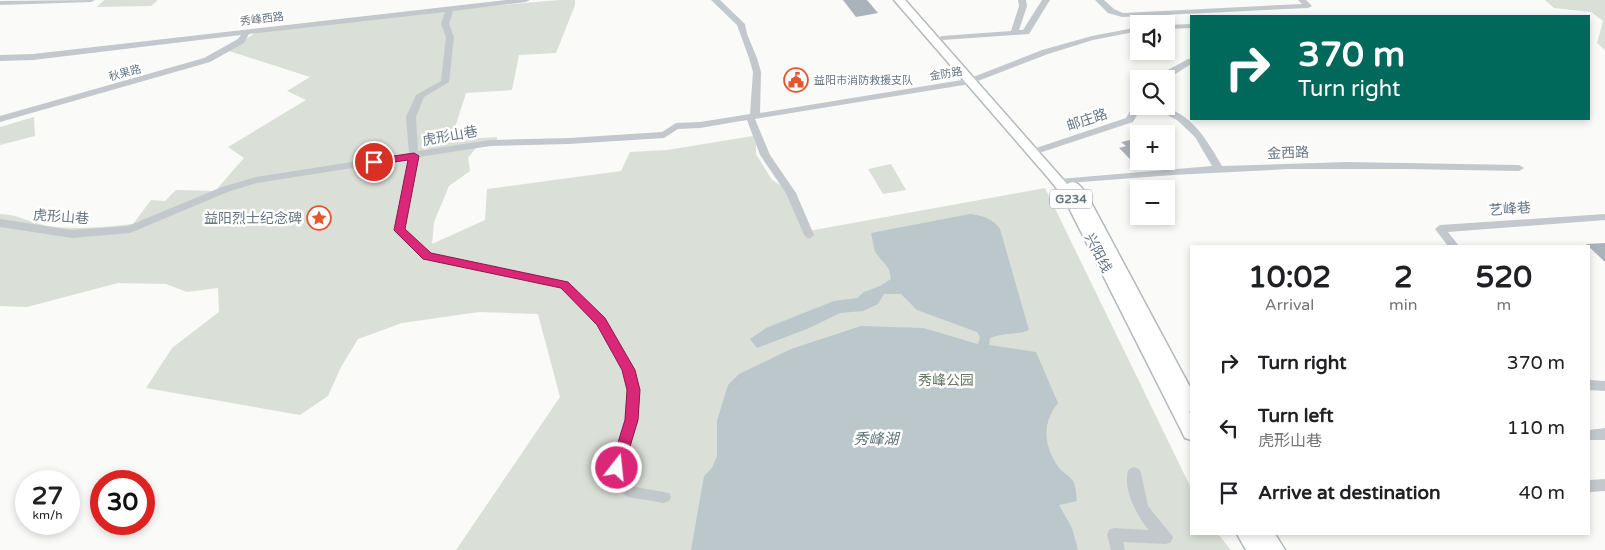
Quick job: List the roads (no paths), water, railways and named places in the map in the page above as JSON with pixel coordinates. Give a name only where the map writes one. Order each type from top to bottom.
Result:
[{"type":"highway","name":"兴阳线","points":[[899,0],[974,80],[1064,182],[1070,197],[1187,402],[1190,425]]},
{"type":"highway","name":"兴阳线","points":[[908,0],[942,38],[974,80]]},
{"type":"highway","points":[[1248,535],[1257,550]]},
{"type":"highway","points":[[1265,535],[1275,550]]},
{"type":"street","points":[[0,3],[91,0]]},
{"type":"street","name":"秀峰西路","points":[[0,58],[32,57],[526,0]]},
{"type":"street","points":[[715,0],[741,24],[758,72],[752,116],[765,155],[791,193],[809,235]]},
{"type":"street","points":[[1014,33],[1023,6],[1022,0]]},
{"type":"street","points":[[942,38],[1026,32],[1046,0]]},
{"type":"street","points":[[1099,0],[1110,11],[1122,15],[1308,6],[1302,0]]},
{"type":"street","points":[[450,9],[445,24],[450,36],[445,82],[420,95],[411,117],[414,156],[399,230],[427,256],[564,285],[601,321],[628,370],[633,390],[632,420],[617,468],[619,482],[633,493],[664,497]]},
{"type":"street","points":[[1175,27],[1190,26]]},
{"type":"street","name":"金防路","points":[[752,116],[974,80],[1045,52],[1092,38],[1130,31]]},
{"type":"street","name":"秋果路","points":[[0,119],[207,60],[241,41],[247,32]]},
{"type":"street","points":[[1175,70],[1190,62]]},
{"type":"street","name":"邮庄路","points":[[1037,150],[1130,120],[1133,115]]},
{"type":"street","points":[[1174,115],[1180,118],[1199,135],[1219,170]]},
{"type":"street","name":"虎形山巷","points":[[0,223],[72,234],[130,229],[170,214],[226,189],[256,180],[414,156],[490,142],[570,142],[664,135],[676,126],[700,125],[752,116]]},
{"type":"street","name":"金西路","points":[[1064,182],[1219,170],[1356,164],[1519,168]]},
{"type":"street","name":"艺峰巷","points":[[1453,245],[1440,229],[1605,217]]},
{"type":"street","points":[[1590,385],[1605,386]]},
{"type":"street","points":[[1590,435],[1605,434]]},
{"type":"street","points":[[1118,550],[1114,535],[1166,537],[1148,520],[1140,504],[1134,473]]},
{"type":"street","points":[[1590,486],[1605,485]]},
{"type":"water","name":"秀峰湖","points":[[970,214],[987,218],[1000,229],[1029,330],[990,338],[989,345],[1036,352],[1058,403],[1049,419],[1046,436],[1054,460],[1059,468],[1072,479],[1075,485],[1077,501],[1059,505],[1072,528],[1078,550],[691,550],[704,476],[712,468],[717,456],[717,421],[728,385],[739,374],[791,349],[861,326],[923,328],[978,344],[980,337],[977,332],[917,310],[901,294],[884,294],[878,304],[863,311],[840,313],[807,329],[757,348],[750,339],[766,328],[834,301],[857,298],[864,292],[880,286],[891,279],[889,269],[875,252],[871,233]]},
{"type":"place","name":"益阳市消防救援支队","points":[[796,80]]},
{"type":"place","name":"益阳烈士纪念碑","points":[[319,218]]},
{"type":"park label","name":"秀峰公园","points":[[946,380]]}]
